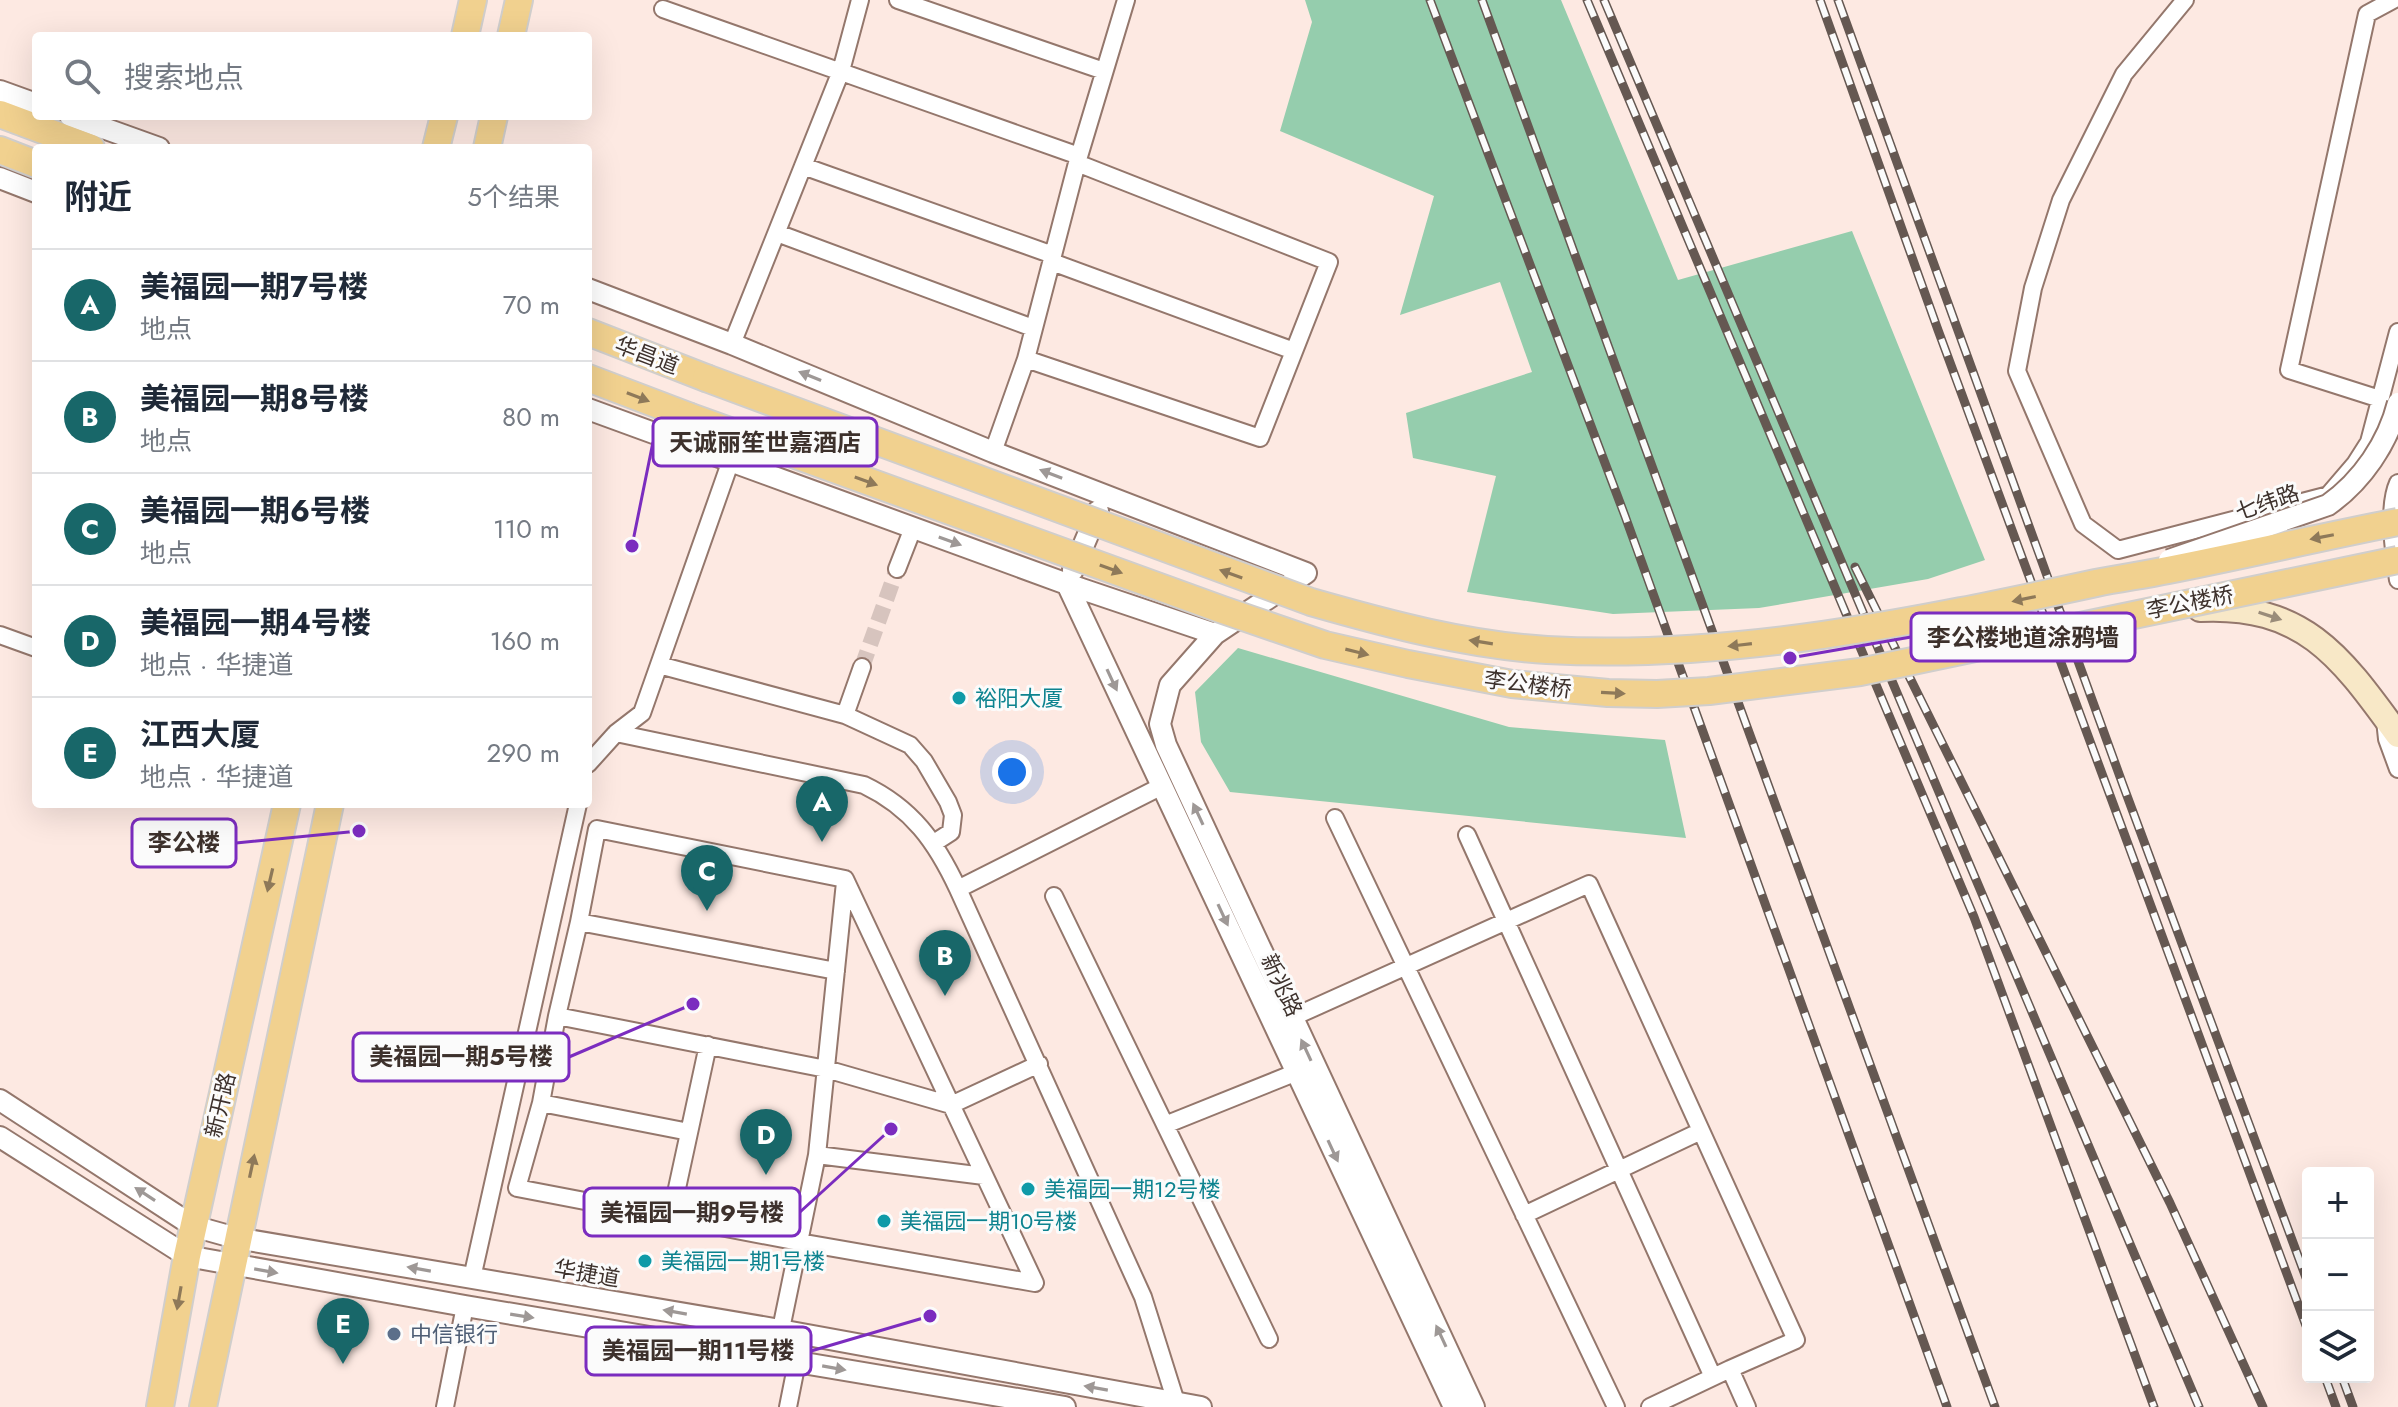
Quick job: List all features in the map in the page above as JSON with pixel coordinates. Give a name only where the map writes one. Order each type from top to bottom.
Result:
[{"type":"main road","points":[[466,32],[473,0]]},
{"type":"main road","points":[[512,32],[519,0]]},
{"type":"main road","points":[[0,114],[80,144]]},
{"type":"main road","points":[[437,144],[443,120]]},
{"type":"main road","points":[[488,144],[493,120]]},
{"type":"main road","points":[[0,150],[32,162]]},
{"type":"main road","name":"华昌道","points":[[592,334],[706,378]]},
{"type":"main road","name":"李公楼桥","points":[[706,378],[1265,587],[1396,626],[1544,650],[1620,652],[1710,649],[1815,637],[1941,617],[2398,522]]},
{"type":"main road","name":"华昌道","points":[[592,380],[688,416]]},
{"type":"main road","name":"李公楼桥","points":[[688,416],[1281,631],[1380,658],[1512,684],[1657,694],[1860,672],[2398,560]]},
{"type":"main road","points":[[2137,613],[2233,608],[2252,610],[2289,623],[2318,642],[2339,661],[2392,727]]},
{"type":"main road","name":"新开路","points":[[160,1407],[193,1226],[286,808]]},
{"type":"main road","name":"新开路","points":[[203,1407],[236,1238],[329,808]]},
{"type":"street","points":[[732,344],[841,71],[860,0]]},
{"type":"street","points":[[898,0],[1104,71]]},
{"type":"street","points":[[993,452],[1026,359],[1078,160],[1126,0]]},
{"type":"street","points":[[2185,0],[2124,74],[2061,200],[2033,288],[2017,371],[2083,524],[2118,550],[2329,495]]},
{"type":"street","points":[[2389,401],[2289,370],[2367,14],[2393,0]]},
{"type":"street","points":[[663,9],[841,71],[1078,160],[1329,262],[1260,438],[1026,359]]},
{"type":"street","points":[[0,91],[32,103]]},
{"type":"street","points":[[81,120],[148,144]]},
{"type":"street","points":[[803,166],[1294,351]]},
{"type":"street","points":[[0,178],[32,190]]},
{"type":"street","points":[[777,233],[1033,328]]},
{"type":"street","points":[[592,291],[1105,495],[1067,584]]},
{"type":"street","points":[[2282,535],[2329,495],[2369,442],[2389,401],[2398,332]]},
{"type":"street","name":"七纬路","points":[[2100,582],[2328,505],[2349,488],[2371,461],[2392,424],[2389,401]]},
{"type":"street","points":[[592,411],[1067,584],[1215,634]]},
{"type":"street","points":[[2369,442],[2398,428]]},
{"type":"street","points":[[592,760],[616,733],[642,713],[730,463]]},
{"type":"street","points":[[2398,483],[2394,491],[2393,546],[2398,580]]},
{"type":"street","name":"新兆路","points":[[1105,495],[1306,573],[1215,634],[1170,685],[1160,724],[1166,745],[1291,1018],[1474,1407]]},
{"type":"street","points":[[897,569],[913,528]]},
{"type":"street","name":"新兆路","points":[[1067,584],[1454,1407]]},
{"type":"street","points":[[0,635],[32,647]]},
{"type":"street","points":[[659,665],[845,715],[910,745],[924,761],[953,815],[951,832],[934,843]]},
{"type":"street","points":[[845,715],[862,667]]},
{"type":"street","points":[[2392,727],[2387,739],[2398,769]]},
{"type":"street","points":[[616,733],[864,785],[889,797],[913,818],[934,843],[1039,1064],[1143,1297],[1176,1402]]},
{"type":"street","points":[[958,889],[1162,786]]},
{"type":"street","points":[[472,1278],[577,808]]},
{"type":"street","points":[[1335,818],[1616,1407]]},
{"type":"street","points":[[597,829],[845,879],[1035,1283],[517,1188],[541,1103],[597,829]]},
{"type":"street","points":[[1467,835],[1713,1377]]},
{"type":"street","points":[[775,1358],[817,1155],[845,879]]},
{"type":"street","points":[[1291,1018],[1589,884],[1796,1340],[1650,1407]]},
{"type":"street","points":[[1054,896],[1269,1339]]},
{"type":"street","points":[[579,922],[836,971]]},
{"type":"street","points":[[557,1016],[826,1069],[951,1105],[1039,1064]]},
{"type":"street","points":[[671,1216],[708,1045]]},
{"type":"street","points":[[1165,1125],[1297,1072]]},
{"type":"street","name":"华捷道","points":[[0,1100],[193,1226],[236,1238],[780,1330],[1201,1407]]},
{"type":"street","points":[[541,1103],[689,1132]]},
{"type":"street","points":[[1524,1215],[1701,1131]]},
{"type":"street","points":[[0,1137],[187,1256],[775,1358],[988,1401],[1065,1407]]},
{"type":"street","points":[[817,1155],[984,1176]]},
{"type":"street","points":[[445,1407],[465,1306]]},
{"type":"street","points":[[788,1407],[797,1362]]},
{"type":"street","points":[[1730,1369],[1747,1407]]},
{"type":"green space","points":[[1305,0],[1561,0],[1678,280],[1852,231],[1985,560],[1928,579],[1759,608],[1613,614],[1467,592],[1496,476],[1413,458],[1406,413],[1532,372],[1500,282],[1400,315],[1434,196],[1280,131],[1312,22]]},
{"type":"green space","points":[[1238,648],[1509,727],[1665,740],[1686,838],[1230,792],[1201,742],[1195,692]]},
{"type":"tunnel","points":[[862,667],[897,569]]},
{"type":"railway","points":[[1430,0],[1625,516],[1947,1407]]},
{"type":"railway","points":[[1482,0],[1995,1407]]},
{"type":"railway","points":[[1587,0],[1974,917],[2154,1407]]},
{"type":"railway","points":[[1604,0],[2199,1407]]},
{"type":"railway","points":[[1820,0],[1938,330],[2302,1315]]},
{"type":"railway","points":[[1838,0],[2302,1267]]},
{"type":"railway","points":[[1855,567],[2170,1203],[2263,1407]]},
{"type":"railway","points":[[2327,1383],[2336,1407]]},
{"type":"railway","points":[[2344,1383],[2353,1407]]},
{"type":"place","name":"天诚丽笙世嘉酒店","points":[[632,546]]},
{"type":"place","name":"李公楼地道涂鸦墙","points":[[1790,658]]},
{"type":"place","name":"裕阳大厦","points":[[959,698]]},
{"type":"place","name":"李公楼","points":[[359,831]]},
{"type":"place","name":"美福园一期7号楼","points":[[822,842]]},
{"type":"place","name":"美福园一期6号楼","points":[[707,911]]},
{"type":"place","name":"美福园一期8号楼","points":[[945,996]]},
{"type":"place","name":"美福园一期5号楼","points":[[693,1004]]},
{"type":"place","name":"美福园一期9号楼","points":[[891,1129]]},
{"type":"place","name":"美福园一期4号楼","points":[[766,1175]]},
{"type":"place","name":"美福园一期12号楼","points":[[1028,1189]]},
{"type":"place","name":"美福园一期10号楼","points":[[884,1221]]},
{"type":"place","name":"美福园一期1号楼","points":[[645,1261]]},
{"type":"place","name":"美福园一期11号楼","points":[[930,1316]]},
{"type":"place","name":"中信银行","points":[[394,1334]]},
{"type":"place","name":"江西大厦","points":[[343,1364]]}]
